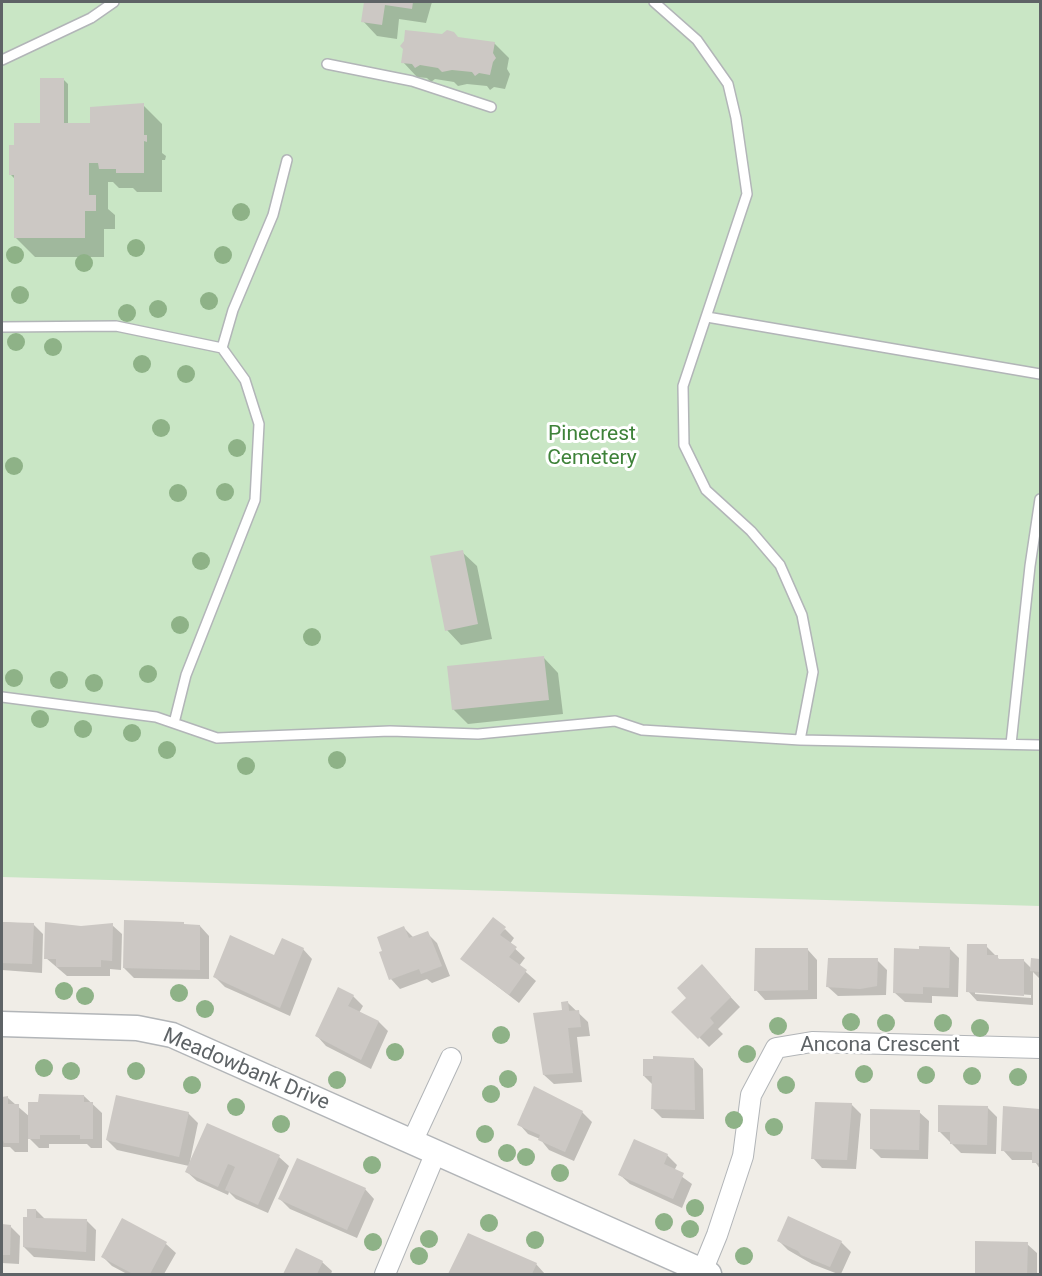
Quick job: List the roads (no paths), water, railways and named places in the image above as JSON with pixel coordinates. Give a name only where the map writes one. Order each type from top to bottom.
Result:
[{"type":"street","name":"Meadowbank Drive","points":[[2,1024],[137,1028],[172,1035],[704,1274]]},
{"type":"street","name":"Ancona Crescent","points":[[704,1274],[743,1156],[751,1095],[776,1048],[812,1042],[1041,1048]]},
{"type":"street","points":[[412,1142],[451,1058]]},
{"type":"street","points":[[385,1275],[436,1152]]},
{"type":"lane","points":[[2,60],[91,18],[114,2]]},
{"type":"lane","points":[[654,2],[698,40],[728,84],[736,118],[747,194],[683,386],[684,445],[706,490],[751,531],[780,565],[802,615],[813,672],[800,740]]},
{"type":"lane","points":[[327,64],[412,81],[472,103],[491,107]]},
{"type":"lane","points":[[222,348],[233,310],[273,216],[287,160]]},
{"type":"lane","points":[[707,317],[1041,374]]},
{"type":"lane","points":[[2,327],[117,326],[222,348],[245,380],[259,423],[255,500],[186,675],[174,723]]},
{"type":"lane","points":[[1011,744],[1030,566],[1041,499]]},
{"type":"lane","points":[[2,697],[156,717],[217,738],[390,731],[478,734],[615,721],[642,730],[800,740],[1041,745]]},
{"type":"park label","name":"Pinecrest Cemetery","points":[[592,447]]}]
